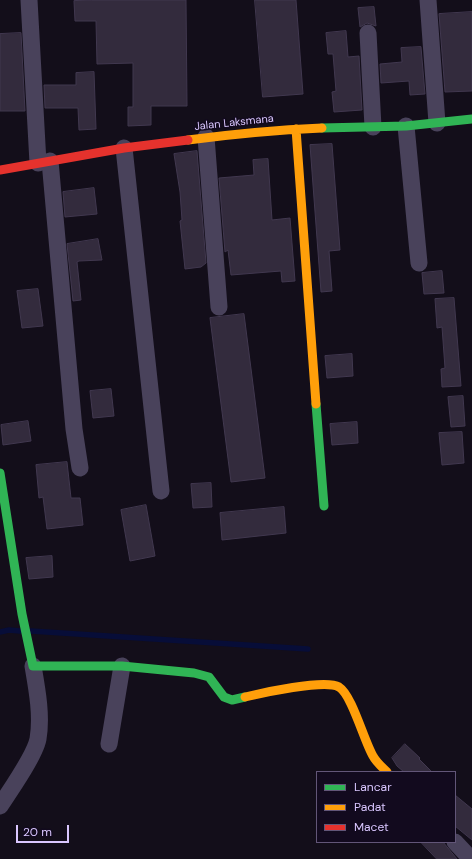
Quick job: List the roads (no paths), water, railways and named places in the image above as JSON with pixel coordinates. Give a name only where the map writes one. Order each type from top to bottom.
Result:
[{"type":"street","points":[[29,0],[44,162],[74,429],[80,468]]},
{"type":"street","points":[[428,0],[437,123]]},
{"type":"street","points":[[368,32],[373,127]]},
{"type":"street","name":"Jalan Laksmana","points":[[0,170],[124,148],[206,137],[296,129],[406,126],[472,119]]},
{"type":"street","points":[[406,126],[419,263]]},
{"type":"street","points":[[296,129],[324,506]]},
{"type":"street","points":[[206,137],[219,307]]},
{"type":"street","points":[[124,148],[161,491]]},
{"type":"street","points":[[0,473],[5,547],[22,614],[33,666],[38,702],[39,724],[38,740],[32,754],[0,806]]},
{"type":"street","points":[[33,666],[122,666],[194,673],[209,677],[224,697],[232,700],[268,691],[326,684],[339,687],[349,700],[373,756],[386,771]]},
{"type":"street","points":[[109,744],[122,666]]},
{"type":"street","points":[[456,843],[472,859]]},
{"type":"waterway","points":[[0,632],[9,630],[20,631]]},
{"type":"waterway","points":[[31,631],[308,649]]}]
